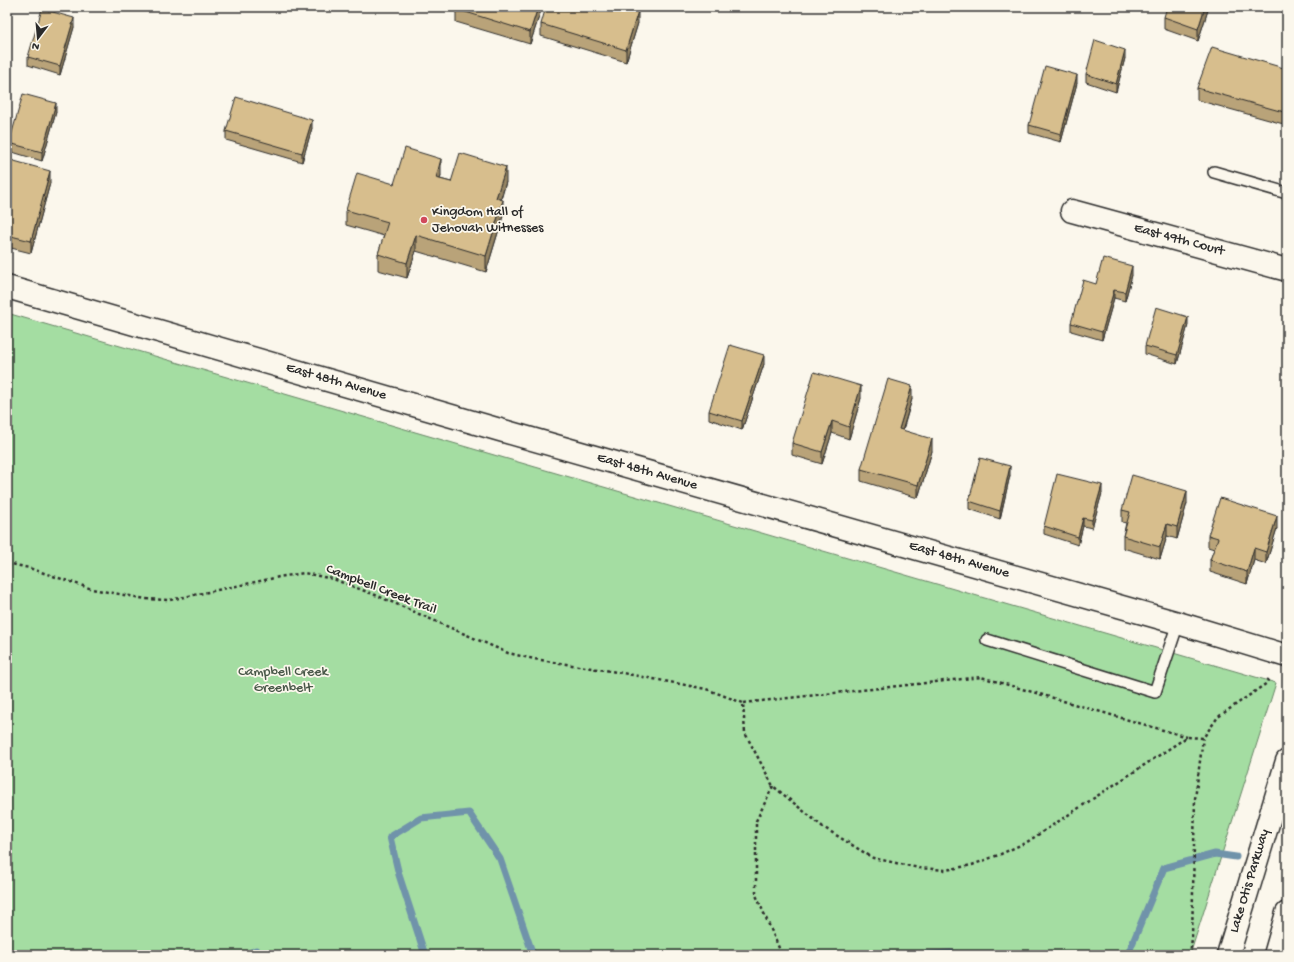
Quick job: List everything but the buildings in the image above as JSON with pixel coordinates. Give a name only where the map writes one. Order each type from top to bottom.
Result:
[{"type":"street","name":"East 49th Court","points":[[1072,211],[1287,270]]},
{"type":"street","name":"East 48th Avenue","points":[[7,287],[500,430],[1178,623],[1287,656]]},
{"type":"street","name":"Lake Otis Parkway","points":[[1228,955],[1287,761]]},
{"type":"street","points":[[1275,955],[1287,913]]},
{"type":"lane","points":[[1214,172],[1287,193]]},
{"type":"lane","points":[[987,640],[1155,692],[1178,623]]},
{"type":"path","name":"Campbell Creek Trail","points":[[7,563],[29,568],[92,589],[146,599],[170,600],[278,577],[304,573],[333,579],[378,596],[508,653],[534,659],[706,689],[743,703]]},
{"type":"path","points":[[1187,737],[1027,842],[980,862],[946,870],[919,868],[874,858],[822,827],[773,786],[746,733],[743,703],[981,677],[1187,737],[1203,738]]},
{"type":"path","points":[[1190,955],[1192,938],[1195,799],[1203,738],[1218,717],[1267,683]]},
{"type":"path","points":[[773,786],[756,821],[756,895],[782,955]]},
{"type":"green space","name":"Campbell Creek Greenbelt","points":[[7,313],[1276,683],[1190,955],[7,955]]},
{"type":"waterway","points":[[425,955],[399,875],[390,837],[421,818],[469,813],[500,859],[533,955]]},
{"type":"waterway","points":[[1121,955],[1128,954],[1164,868],[1215,854],[1236,857]]},
{"type":"waterway","points":[[246,955],[256,950],[260,955]]},
{"type":"waterway","points":[[912,955],[950,953],[961,955]]},
{"type":"place","name":"Kingdom Hall of Jehovah Witnesses","points":[[424,220]]}]
